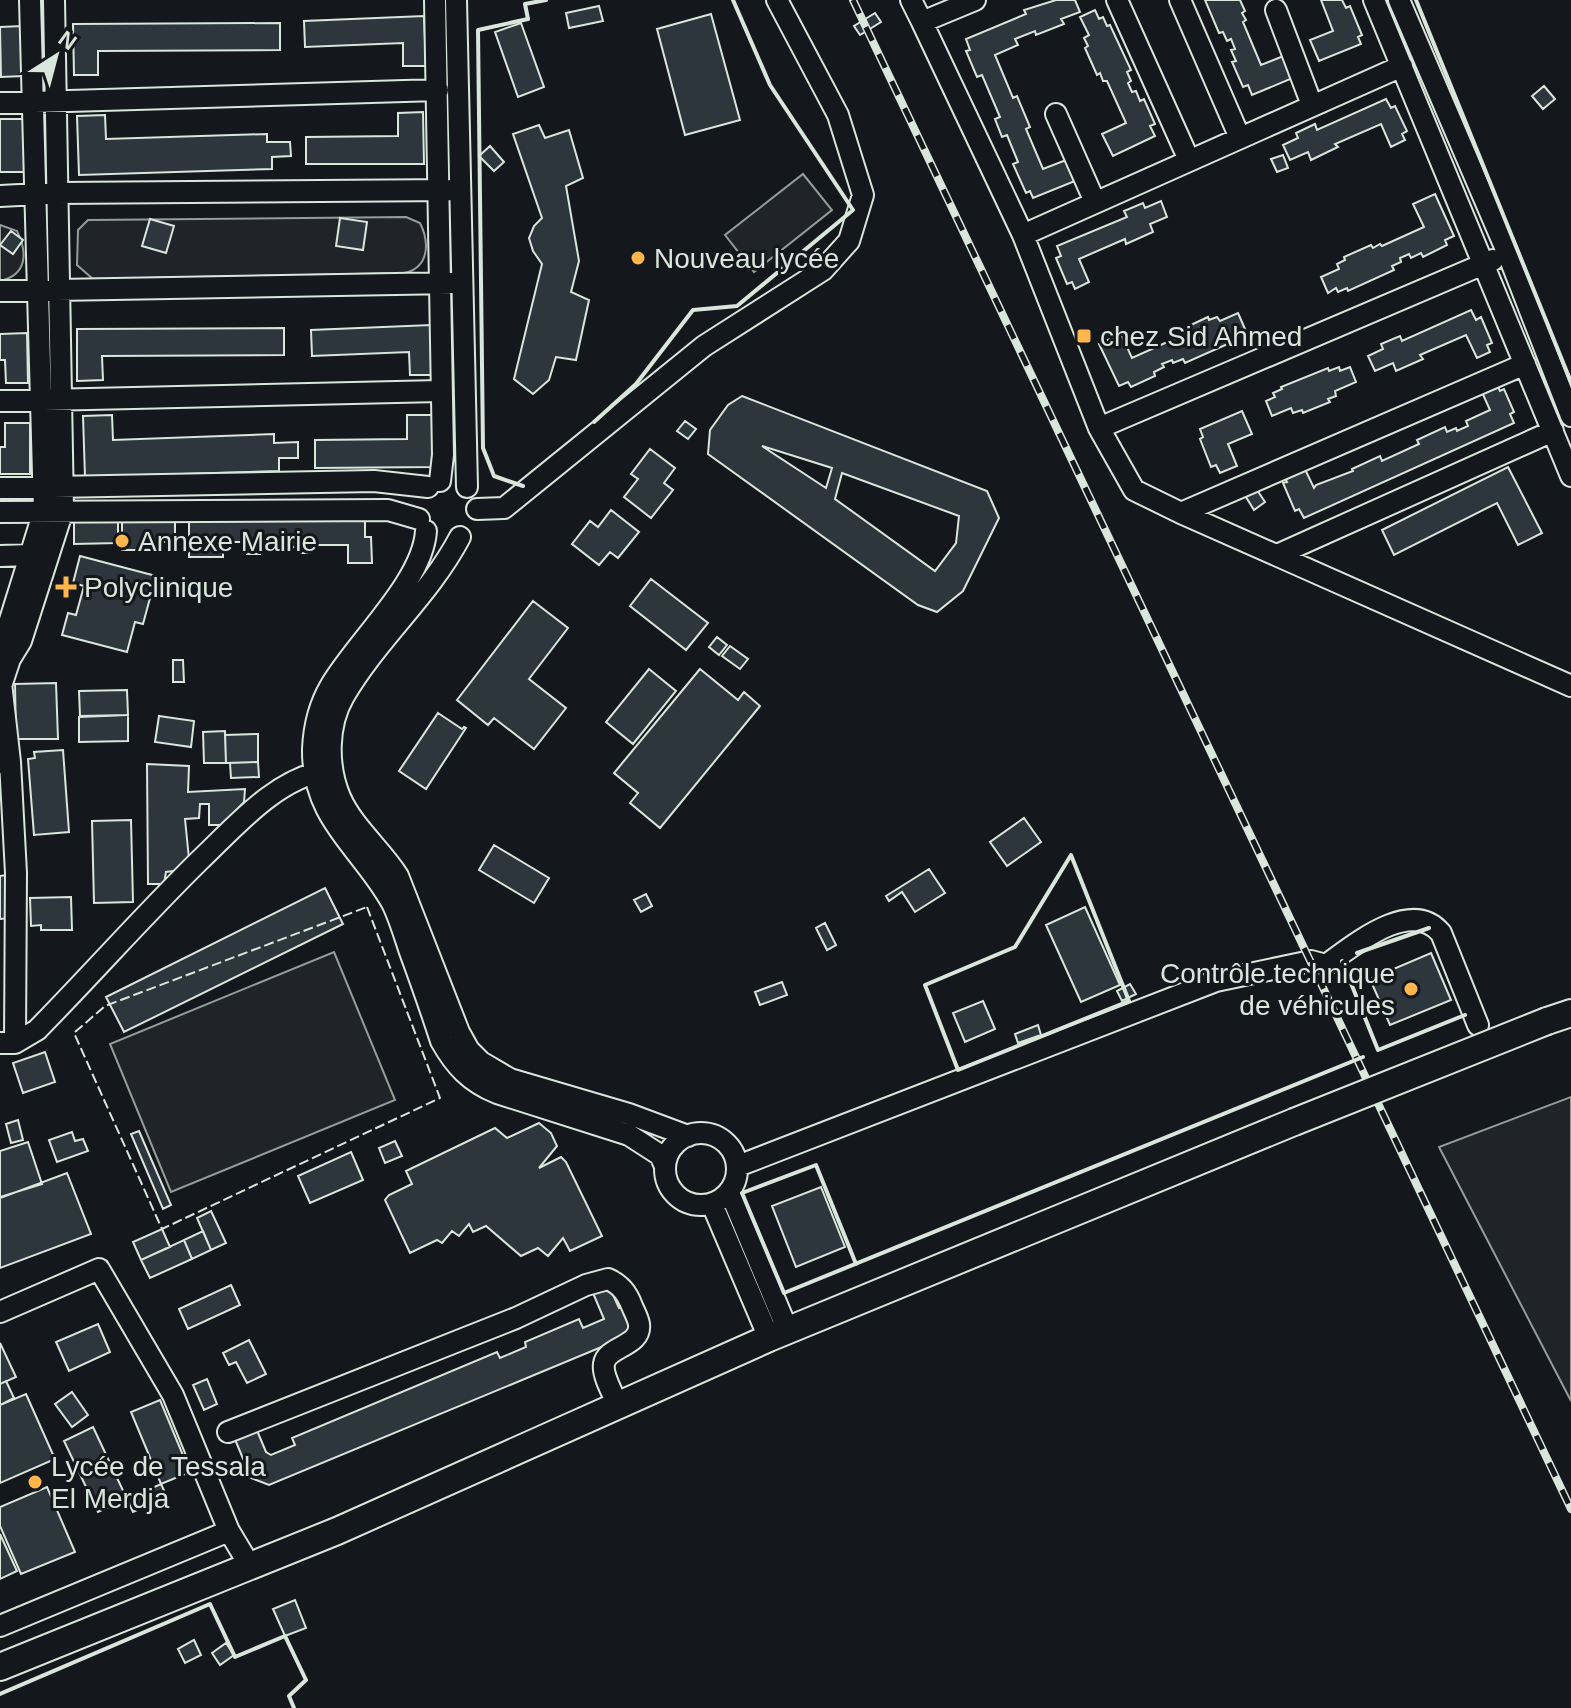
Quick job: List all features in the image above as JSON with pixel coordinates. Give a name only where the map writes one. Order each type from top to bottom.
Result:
[{"type":"main road","points":[[0,1667],[337,1531],[778,1334],[1559,1017]]},
{"type":"street","points":[[30,0],[38,291],[52,401]]},
{"type":"street","points":[[54,0],[60,290],[52,401],[54,510],[21,641],[1,680],[8,873],[7,1043],[37,1030],[147,912],[251,811],[283,787],[323,770]]},
{"type":"street","points":[[435,0],[438,90],[461,283],[467,487]]},
{"type":"street","points":[[0,488],[374,481],[434,484],[459,482],[467,487],[476,501],[473,526],[460,537],[444,567],[343,697],[323,770],[317,789],[332,820],[375,876],[393,906],[441,1041],[462,1072],[476,1084],[497,1093],[629,1135],[660,1155],[670,1188],[678,1197],[700,1206],[712,1204],[730,1192],[738,1166],[729,1146],[721,1139],[710,1134],[688,1136],[629,1114],[510,1079],[487,1067],[469,1050],[459,1032],[407,893],[387,859],[351,817],[323,770],[314,733],[320,708],[331,685],[404,585],[425,544],[418,501],[434,484],[443,455],[440,284],[450,190],[456,0]]},
{"type":"street","points":[[477,509],[504,508],[704,346],[823,270],[849,241],[863,195],[838,115],[777,0]]},
{"type":"street","points":[[911,0],[1023,235],[1099,428],[1134,490],[1571,686]]},
{"type":"street","points":[[922,22],[975,0]]},
{"type":"street","points":[[1117,0],[1189,160]]},
{"type":"street","points":[[1180,0],[1240,138]]},
{"type":"street","points":[[1374,0],[1571,476]]},
{"type":"street","points":[[1399,0],[1508,254],[1571,416]]},
{"type":"street","points":[[1276,10],[1312,105]]},
{"type":"street","points":[[1023,235],[1402,66]]},
{"type":"street","points":[[0,103],[438,90]]},
{"type":"street","points":[[1056,114],[1095,202]]},
{"type":"street","points":[[0,196],[450,190]]},
{"type":"street","points":[[36,227],[58,193]]},
{"type":"street","points":[[1099,428],[1508,254]]},
{"type":"street","points":[[0,291],[461,283]]},
{"type":"street","points":[[1181,513],[1525,364]]},
{"type":"street","points":[[0,401],[440,391]]},
{"type":"street","points":[[1277,555],[1553,431]]},
{"type":"street","points":[[0,652],[30,555],[54,510]]},
{"type":"street","points":[[0,512],[388,510],[422,525],[442,539],[460,537]]},
{"type":"street","points":[[0,556],[30,555]]},
{"type":"street","points":[[738,1166],[1216,981],[1311,961],[1326,965],[1364,938],[1405,919],[1429,922],[1441,933],[1478,1025]]},
{"type":"street","points":[[665,1166],[672,1148],[688,1136]]},
{"type":"street","points":[[730,1192],[778,1334]]},
{"type":"street","points":[[712,1204],[778,1334]]},
{"type":"street","points":[[0,1312],[99,1269],[173,1395],[229,1531],[250,1566]]},
{"type":"street","points":[[228,1432],[502,1323],[586,1285],[608,1279],[620,1285],[629,1298],[639,1325],[637,1335],[626,1346],[606,1357],[603,1363],[618,1405]]},
{"type":"street","points":[[0,1626],[229,1531]]},
{"type":"shaded area","points":[[803,174],[832,210],[754,272],[725,235]]},
{"type":"shaded area","points":[[406,217],[420,223],[426,246],[423,260],[404,273],[93,279],[77,265],[78,230],[88,220]]},
{"type":"shaded area","points":[[0,225],[17,231],[24,255],[16,274],[0,281]]},
{"type":"shaded area","points":[[334,952],[395,1100],[171,1192],[110,1044]]},
{"type":"shaded area","points":[[1571,1097],[1571,1401],[1439,1147]]},
{"type":"building","points":[[1056,0],[1075,0],[1080,12],[1061,19],[1064,24],[1015,39],[1018,45],[995,55],[1013,98],[1017,96],[1030,127],[1026,129],[1043,169],[1066,160],[1075,181],[1033,198],[1030,191],[1026,193],[1013,164],[1018,162],[1007,135],[1002,137],[995,119],[1000,117],[982,75],[977,77],[966,51],[970,50],[966,39],[1026,14],[1024,10]]},
{"type":"building","points":[[1205,0],[1240,0],[1245,11],[1242,13],[1246,20],[1243,22],[1261,65],[1286,55],[1295,77],[1252,95],[1248,85],[1243,87],[1232,62],[1236,61],[1231,50],[1235,49],[1231,39],[1227,41],[1223,32],[1219,33]]},
{"type":"building","points":[[1321,0],[1342,0],[1346,8],[1350,6],[1362,35],[1358,37],[1361,44],[1319,61],[1310,40],[1333,31]]},
{"type":"building","points":[[599,6],[603,21],[569,28],[566,13]]},
{"type":"building","points":[[1095,10],[1099,19],[1103,17],[1107,26],[1110,25],[1131,70],[1127,72],[1132,92],[1136,91],[1140,101],[1144,99],[1155,124],[1150,126],[1155,136],[1113,156],[1102,134],[1126,123],[1107,81],[1103,81],[1100,73],[1097,75],[1085,48],[1088,46],[1084,38],[1089,35],[1080,17]]},
{"type":"building","points":[[875,13],[881,22],[860,35],[854,26]]},
{"type":"building","points":[[711,14],[740,120],[685,135],[657,29]]},
{"type":"building","points":[[424,16],[426,66],[403,66],[403,43],[305,47],[304,21]]},
{"type":"building","points":[[280,23],[280,50],[98,51],[98,75],[74,75],[73,24]]},
{"type":"building","points":[[521,23],[544,87],[518,97],[495,32]]},
{"type":"building","points":[[22,26],[24,76],[1,77],[0,27]]},
{"type":"building","points":[[1544,86],[1555,99],[1543,109],[1532,96]]},
{"type":"building","points":[[1386,99],[1391,108],[1395,106],[1407,131],[1402,134],[1405,140],[1391,147],[1381,124],[1335,144],[1338,147],[1311,160],[1308,152],[1290,160],[1283,145],[1298,138],[1296,133],[1315,124],[1317,130]]},
{"type":"building","points":[[423,112],[424,164],[306,164],[306,137],[398,136],[398,113]]},
{"type":"building","points":[[105,115],[106,139],[267,134],[267,142],[290,142],[291,156],[272,157],[272,169],[79,175],[77,116]]},
{"type":"building","points":[[0,119],[24,119],[24,172],[0,172]]},
{"type":"building","points":[[539,125],[545,138],[569,130],[583,178],[566,186],[579,261],[571,292],[589,300],[576,360],[556,357],[549,380],[533,394],[514,379],[542,264],[529,238],[542,218],[513,134]]},
{"type":"building","points":[[490,146],[504,162],[494,171],[479,156]]},
{"type":"building","points":[[1283,155],[1288,168],[1277,172],[1271,159]]},
{"type":"building","points":[[1435,194],[1454,236],[1445,240],[1447,245],[1423,257],[1421,253],[1411,258],[1409,254],[1392,266],[1394,270],[1348,291],[1347,288],[1338,292],[1336,288],[1328,293],[1321,277],[1339,269],[1337,264],[1345,260],[1344,257],[1371,245],[1373,248],[1382,246],[1424,227],[1413,204]]},
{"type":"building","points":[[1161,201],[1167,217],[1150,224],[1153,232],[1126,244],[1125,239],[1079,259],[1089,282],[1075,289],[1072,282],[1067,284],[1056,258],[1061,256],[1057,246],[1127,217],[1124,211],[1143,203],[1145,208]]},
{"type":"building","points":[[340,218],[367,222],[363,250],[336,246]]},
{"type":"building","points":[[150,219],[174,226],[166,253],[142,246]]},
{"type":"building","points":[[11,231],[23,240],[13,254],[0,245]]},
{"type":"building","points":[[1471,310],[1476,320],[1481,317],[1492,343],[1487,345],[1490,352],[1477,358],[1466,335],[1420,355],[1423,359],[1396,371],[1393,363],[1375,371],[1368,356],[1383,349],[1381,344],[1400,336],[1402,341]]},
{"type":"building","points":[[1238,313],[1245,329],[1236,332],[1238,336],[1229,340],[1230,343],[1185,363],[1183,359],[1162,364],[1164,367],[1154,372],[1155,376],[1131,387],[1128,382],[1119,386],[1099,344],[1121,334],[1132,358],[1174,339],[1182,332],[1180,330],[1208,317],[1209,320],[1217,317],[1220,321]]},
{"type":"building","points":[[431,325],[433,375],[410,375],[409,352],[312,356],[311,330]]},
{"type":"building","points":[[284,328],[284,355],[102,356],[103,380],[77,381],[77,329]]},
{"type":"building","points":[[27,333],[28,383],[6,383],[5,360],[0,360],[0,334]]},
{"type":"building","points":[[1339,367],[1340,371],[1350,367],[1356,382],[1335,391],[1336,396],[1328,399],[1330,402],[1303,413],[1302,410],[1293,413],[1291,408],[1272,416],[1266,401],[1275,397],[1273,393],[1281,387],[1328,368],[1329,371]]},
{"type":"building","points":[[1496,383],[1500,391],[1504,389],[1514,412],[1510,414],[1514,423],[1304,518],[1299,509],[1295,511],[1283,483],[1287,482],[1283,474],[1303,465],[1314,488],[1380,456],[1382,461],[1419,444],[1417,440],[1445,427],[1447,432],[1456,428],[1457,431],[1468,426],[1466,421],[1490,410],[1481,390]]},
{"type":"building","points":[[742,396],[987,491],[999,518],[963,591],[937,612],[918,605],[708,454],[710,430],[728,405]],"holes":[[[762,446],[832,468],[826,488]],[[842,473],[959,516],[956,543],[935,571],[835,499]]]},
{"type":"building","points":[[1242,411],[1252,434],[1228,444],[1237,466],[1220,473],[1216,465],[1211,467],[1200,439],[1203,437],[1200,429]]},
{"type":"building","points":[[112,415],[113,440],[274,434],[274,443],[298,442],[298,458],[279,458],[279,471],[85,477],[83,416]]},
{"type":"building","points":[[407,415],[433,415],[433,467],[315,468],[315,440],[407,439]]},
{"type":"building","points":[[685,421],[696,429],[688,439],[677,431]]},
{"type":"building","points":[[5,423],[30,423],[30,474],[0,474],[0,447],[5,447]]},
{"type":"building","points":[[650,449],[675,468],[664,483],[673,490],[651,518],[624,497],[638,479],[631,474]]},
{"type":"building","points":[[1508,467],[1542,533],[1518,545],[1497,503],[1394,555],[1382,530]]},
{"type":"building","points":[[1257,490],[1265,502],[1254,510],[1246,497]]},
{"type":"building","points":[[611,510],[639,532],[618,558],[610,552],[599,565],[572,544],[590,521],[598,527]]},
{"type":"building","points":[[365,516],[365,537],[371,537],[372,563],[348,563],[348,545],[310,545],[310,553],[298,553],[297,547],[260,548],[260,554],[247,554],[247,542],[223,542],[223,557],[189,557],[189,518]]},
{"type":"building","points":[[74,517],[118,517],[118,543],[74,544]]},
{"type":"building","points":[[175,519],[175,542],[162,542],[163,550],[122,550],[122,520]]},
{"type":"building","points":[[80,556],[156,576],[143,624],[135,622],[127,652],[62,635],[68,613],[76,615],[84,586],[73,583]]},
{"type":"building","points":[[651,579],[708,623],[686,650],[630,606]]},
{"type":"building","points":[[533,601],[568,628],[529,679],[566,708],[534,749],[494,718],[488,725],[457,700]]},
{"type":"building","points":[[717,637],[727,645],[719,655],[709,647]]},
{"type":"building","points":[[730,646],[748,659],[740,669],[722,656]]},
{"type":"building","points":[[173,660],[183,660],[184,682],[173,682]]},
{"type":"building","points":[[649,669],[676,691],[633,744],[606,722]]},
{"type":"building","points":[[700,669],[738,700],[744,692],[760,706],[660,828],[630,803],[638,793],[614,773]]},
{"type":"building","points":[[56,683],[58,739],[16,739],[15,684]]},
{"type":"building","points":[[127,690],[128,715],[80,716],[79,691]]},
{"type":"building","points":[[438,713],[462,729],[466,728],[426,789],[399,771]]},
{"type":"building","points":[[128,715],[128,741],[79,742],[79,717]]},
{"type":"building","points":[[159,716],[194,721],[191,747],[155,742]]},
{"type":"building","points":[[225,731],[226,763],[204,763],[203,732]]},
{"type":"building","points":[[258,734],[258,762],[226,763],[225,735]]},
{"type":"building","points":[[63,750],[69,832],[34,835],[28,759],[35,758],[34,752]]},
{"type":"building","points":[[258,762],[259,777],[231,778],[230,763]]},
{"type":"building","points":[[147,764],[189,766],[188,792],[245,789],[244,802],[223,825],[209,825],[209,804],[200,804],[199,818],[185,819],[190,869],[166,872],[164,884],[148,884]]},
{"type":"building","points":[[1024,818],[1041,842],[1007,866],[990,842]]},
{"type":"building","points":[[131,820],[133,902],[94,903],[92,821]]},
{"type":"building","points":[[494,845],[549,878],[534,903],[479,870]]},
{"type":"building","points":[[929,869],[945,893],[915,912],[902,892],[889,901],[886,896]]},
{"type":"building","points":[[7,875],[9,918],[0,919],[0,876]]},
{"type":"building","points":[[325,888],[343,924],[124,1032],[106,997]]},
{"type":"building","points":[[646,894],[652,906],[641,912],[634,900]]},
{"type":"building","points":[[71,897],[72,930],[41,930],[41,925],[31,926],[30,898]]},
{"type":"building","points":[[1085,907],[1120,985],[1081,1002],[1046,925]]},
{"type":"building","points":[[825,923],[836,945],[827,950],[816,928]]},
{"type":"building","name":"Contrôle technique de véhicules","points":[[1431,953],[1451,1000],[1390,1025],[1370,979]]},
{"type":"building","points":[[782,982],[787,995],[760,1005],[755,992]]},
{"type":"building","points":[[1130,984],[1136,994],[1122,1001],[1117,991]]},
{"type":"building","points":[[983,1001],[995,1029],[965,1042],[953,1013]]},
{"type":"building","points":[[1038,1025],[1041,1035],[1018,1043],[1015,1034]]},
{"type":"building","points":[[45,1052],[55,1082],[23,1093],[13,1063]]},
{"type":"building","points":[[18,1120],[23,1140],[11,1143],[6,1124]]},
{"type":"building","points":[[539,1123],[551,1133],[557,1146],[539,1168],[561,1157],[566,1162],[602,1236],[570,1251],[563,1238],[548,1256],[538,1248],[521,1256],[486,1226],[473,1232],[469,1224],[459,1236],[452,1231],[442,1243],[437,1240],[410,1253],[385,1200],[412,1184],[406,1171],[495,1128],[507,1138]]},
{"type":"building","points":[[139,1131],[171,1205],[163,1209],[131,1134]]},
{"type":"building","points":[[72,1132],[75,1141],[83,1139],[88,1151],[57,1162],[49,1140]]},
{"type":"building","points":[[395,1141],[402,1156],[385,1163],[379,1148]]},
{"type":"building","points":[[28,1142],[42,1184],[0,1197],[0,1151]]},
{"type":"building","points":[[351,1152],[363,1180],[310,1203],[298,1176]]},
{"type":"building","points":[[67,1173],[91,1234],[0,1268],[0,1198]]},
{"type":"building","points":[[821,1187],[845,1247],[796,1267],[772,1206]]},
{"type":"building","points":[[211,1211],[226,1243],[211,1250],[197,1218]]},
{"type":"building","points":[[162,1229],[170,1247],[141,1260],[133,1242]]},
{"type":"building","points":[[203,1231],[211,1250],[192,1259],[184,1240]]},
{"type":"building","points":[[184,1240],[192,1259],[150,1278],[141,1260]]},
{"type":"building","points":[[231,1285],[240,1305],[188,1329],[179,1309]]},
{"type":"building","points":[[609,1286],[619,1308],[625,1306],[633,1324],[628,1336],[269,1485],[251,1478],[234,1437],[256,1428],[266,1452],[271,1455],[295,1445],[292,1438],[497,1352],[500,1358],[526,1347],[525,1342],[579,1319],[583,1328],[604,1319],[593,1293]]},
{"type":"building","points":[[98,1324],[110,1352],[69,1371],[56,1342]]},
{"type":"building","points":[[249,1340],[266,1374],[247,1383],[236,1362],[229,1365],[223,1353]]},
{"type":"building","points":[[0,1343],[16,1377],[0,1384]]},
{"type":"building","points":[[207,1379],[217,1404],[204,1410],[193,1385]]},
{"type":"building","points":[[6,1381],[14,1398],[0,1405],[0,1384]]},
{"type":"building","points":[[72,1392],[88,1415],[72,1427],[55,1404]]},
{"type":"building","points":[[26,1394],[55,1459],[0,1483],[0,1405]]},
{"type":"building","points":[[160,1400],[190,1472],[161,1484],[131,1412]]},
{"type":"building","points":[[93,1427],[127,1499],[98,1512],[64,1441]]},
{"type":"building","points":[[161,1484],[167,1497],[133,1512],[127,1499]]},
{"type":"building","points":[[47,1487],[75,1552],[21,1574],[0,1526],[0,1507]]},
{"type":"building","points":[[0,1534],[17,1571],[0,1579]]},
{"type":"building","points":[[295,1600],[306,1628],[285,1636],[273,1609]]},
{"type":"building","points":[[194,1640],[201,1655],[185,1663],[178,1649]]},
{"type":"building","points":[[226,1643],[234,1655],[220,1665],[212,1653]]},
{"type":"railway","points":[[853,0],[1571,1509]]},
{"type":"fence","points":[[367,907],[440,1098],[162,1229],[74,1033],[105,1006],[367,907]]},
{"type":"wall","points":[[523,486],[494,476],[483,448],[478,30],[528,19],[525,4],[546,0]]},
{"type":"wall","points":[[594,422],[636,384],[693,310],[737,306],[853,210],[770,85],[733,0]]},
{"type":"wall","points":[[1416,0],[1571,382]]},
{"type":"wall","points":[[1071,855],[1129,1001],[958,1070],[925,985],[1015,947],[1071,855]]},
{"type":"wall","points":[[1357,953],[1429,928]]},
{"type":"wall","points":[[1342,961],[1378,1050],[1465,1015]]},
{"type":"wall","points":[[856,1264],[816,1165],[742,1193],[784,1293],[1363,1057]]},
{"type":"wall","points":[[0,1694],[210,1604],[235,1657],[285,1636],[306,1680],[289,1696],[294,1708]]},
{"type":"place","name":"Nouveau lycée","points":[[638,258]]},
{"type":"place","name":"chez Sid Ahmed","points":[[1084,336]]},
{"type":"place","name":"Annexe Mairie","points":[[122,541]]},
{"type":"place","name":"Polyclinique","points":[[66,587]]},
{"type":"place","name":"Contrôle technique de véhicules","points":[[1411,989]]},
{"type":"place","name":"Lycée de Tessala El Merdja","points":[[35,1482]]}]
